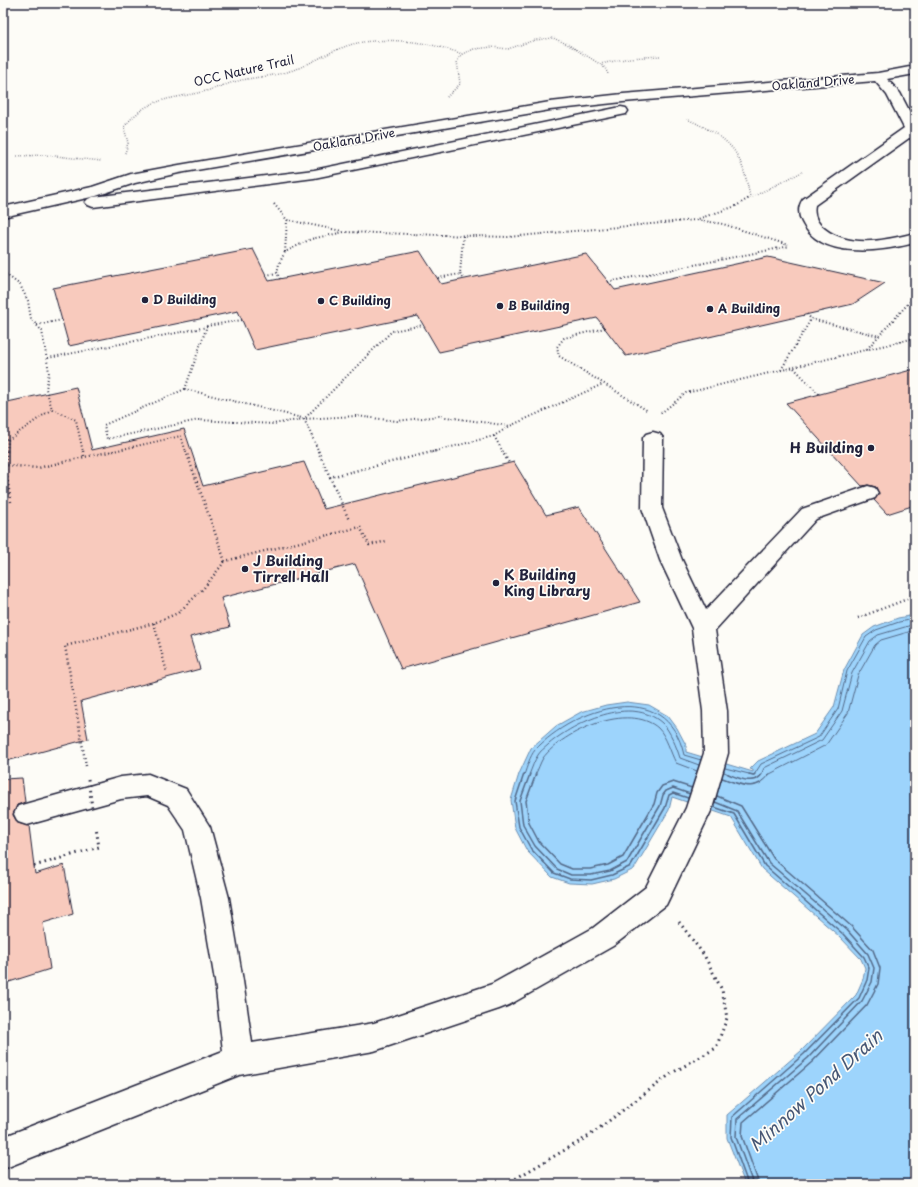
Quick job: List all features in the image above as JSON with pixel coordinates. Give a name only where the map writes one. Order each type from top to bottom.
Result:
[{"type":"street","name":"Oakland Drive","points":[[3,213],[96,190],[131,179],[179,169],[550,106],[622,98],[710,92],[878,77],[915,70]]},
{"type":"street","points":[[878,77],[894,93],[913,133],[808,202],[806,210],[808,220],[814,229],[826,238],[856,247],[871,247],[915,238]]},
{"type":"street","name":"Oakland Drive","points":[[3,213],[314,174],[710,92]]},
{"type":"street","points":[[3,1153],[239,1060],[374,1037],[500,995],[603,937],[656,896],[699,809],[716,752],[715,711],[708,668],[704,628],[671,560],[652,508],[653,438]]},
{"type":"street","points":[[704,628],[810,514],[868,493]]},
{"type":"street","points":[[27,814],[121,788],[148,785],[177,797],[197,827],[215,898],[229,981],[239,1060]]},
{"type":"path","points":[[447,124],[442,117],[441,110],[445,98],[455,91],[461,84],[461,74],[457,67],[457,61],[462,54],[474,49],[492,47],[508,49],[535,40],[553,38],[567,44],[605,68],[615,89],[622,98]]},
{"type":"path","name":"OCC Nature Trail","points":[[117,164],[124,154],[128,143],[124,127],[131,115],[150,103],[172,96],[213,89],[226,83],[289,72],[328,53],[362,42],[384,40],[407,42],[451,50],[462,54]]},
{"type":"path","points":[[600,64],[630,58],[660,56]]},
{"type":"path","points":[[15,156],[46,155],[96,160],[117,164],[131,179]]},
{"type":"path","points":[[695,220],[736,206],[750,197],[808,170]]},
{"type":"path","points":[[271,200],[287,220],[344,232],[508,237],[695,220],[723,224],[796,247]]},
{"type":"path","points":[[280,279],[277,273],[279,264],[285,252],[287,220]]},
{"type":"path","points":[[285,252],[311,239],[344,232]]},
{"type":"path","points":[[463,236],[460,274],[464,279]]},
{"type":"path","points":[[608,282],[790,246]]},
{"type":"path","points":[[3,272],[20,285],[28,301],[31,319],[42,331],[48,358],[49,372],[46,388],[52,409],[76,420],[84,457]]},
{"type":"path","points":[[266,275],[277,273]]},
{"type":"path","points":[[438,278],[460,274]]},
{"type":"path","points":[[867,349],[915,296]]},
{"type":"path","points":[[807,314],[812,318],[879,336]]},
{"type":"path","points":[[781,370],[812,318]]},
{"type":"path","points":[[36,325],[62,320]]},
{"type":"path","points":[[48,358],[242,320]]},
{"type":"path","points":[[304,419],[392,331],[423,325]]},
{"type":"path","points":[[185,389],[207,326]]},
{"type":"path","points":[[605,328],[564,338],[557,347],[559,356],[657,416]]},
{"type":"path","points":[[653,438],[657,416],[686,394],[915,338]]},
{"type":"path","points":[[794,367],[819,394]]},
{"type":"path","points":[[330,476],[494,436],[510,426],[603,384]]},
{"type":"path","points":[[304,419],[185,389],[104,425],[107,439],[200,420],[272,424],[304,419],[356,416],[397,421],[439,416],[510,426]]},
{"type":"path","points":[[11,502],[4,466],[8,440],[52,409]]},
{"type":"path","points":[[304,419],[349,520]]},
{"type":"path","points":[[3,436],[8,440]]},
{"type":"path","points":[[4,466],[38,468],[181,436],[225,561]]},
{"type":"path","points":[[494,436],[509,463]]},
{"type":"path","points":[[94,814],[65,646],[154,623],[178,613],[203,589],[225,561],[360,527],[369,545],[386,541]]},
{"type":"path","points":[[858,618],[915,596]]},
{"type":"path","points":[[154,623],[167,673]]},
{"type":"path","points":[[34,866],[99,847],[95,821]]},
{"type":"path","points":[[506,1184],[589,1136],[672,1073],[716,1048],[727,1018],[722,990],[704,955],[656,896]]},
{"type":"water","name":"Minnow Pond Drain","points":[[915,615],[915,1184],[745,1184],[727,1138],[727,1115],[801,1051],[856,995],[863,979],[865,968],[861,959],[840,937],[762,869],[731,817],[672,797],[669,810],[634,869],[614,879],[592,884],[569,883],[552,877],[527,851],[515,828],[511,800],[519,774],[531,748],[556,726],[581,712],[606,705],[627,702],[649,705],[668,716],[677,728],[686,745],[686,752],[753,772],[753,770],[750,769],[758,761],[815,734],[834,707],[844,670],[863,635],[874,627],[898,618]]},
{"type":"building","points":[[253,249],[269,281],[420,251],[441,284],[586,254],[615,290],[768,257],[885,283],[853,304],[626,356],[597,318],[439,352],[418,316],[255,350],[238,311],[69,346],[53,288]]},
{"type":"building","name":"H Building","points":[[915,369],[915,505],[887,514],[874,500],[879,494],[876,487],[868,485],[862,486],[786,403]]},
{"type":"building","points":[[76,387],[92,450],[184,429],[203,486],[304,462],[324,509],[514,462],[546,515],[579,507],[640,602],[401,669],[355,564],[221,598],[230,627],[190,637],[200,669],[81,701],[88,739],[3,762],[3,403]]},
{"type":"building","points":[[22,778],[25,802],[17,805],[13,815],[18,823],[29,826],[35,874],[64,865],[73,914],[43,923],[50,969],[3,984],[3,779]]},
{"type":"place","name":"D Building","points":[[145,300]]},
{"type":"place","name":"C Building","points":[[321,301]]},
{"type":"place","name":"B Building","points":[[500,306]]},
{"type":"place","name":"A Building","points":[[710,309]]},
{"type":"place","name":"H Building","points":[[871,448]]},
{"type":"place","name":"J Building Tirrell Hall","points":[[245,569]]},
{"type":"place","name":"K Building King Library","points":[[496,583]]}]
